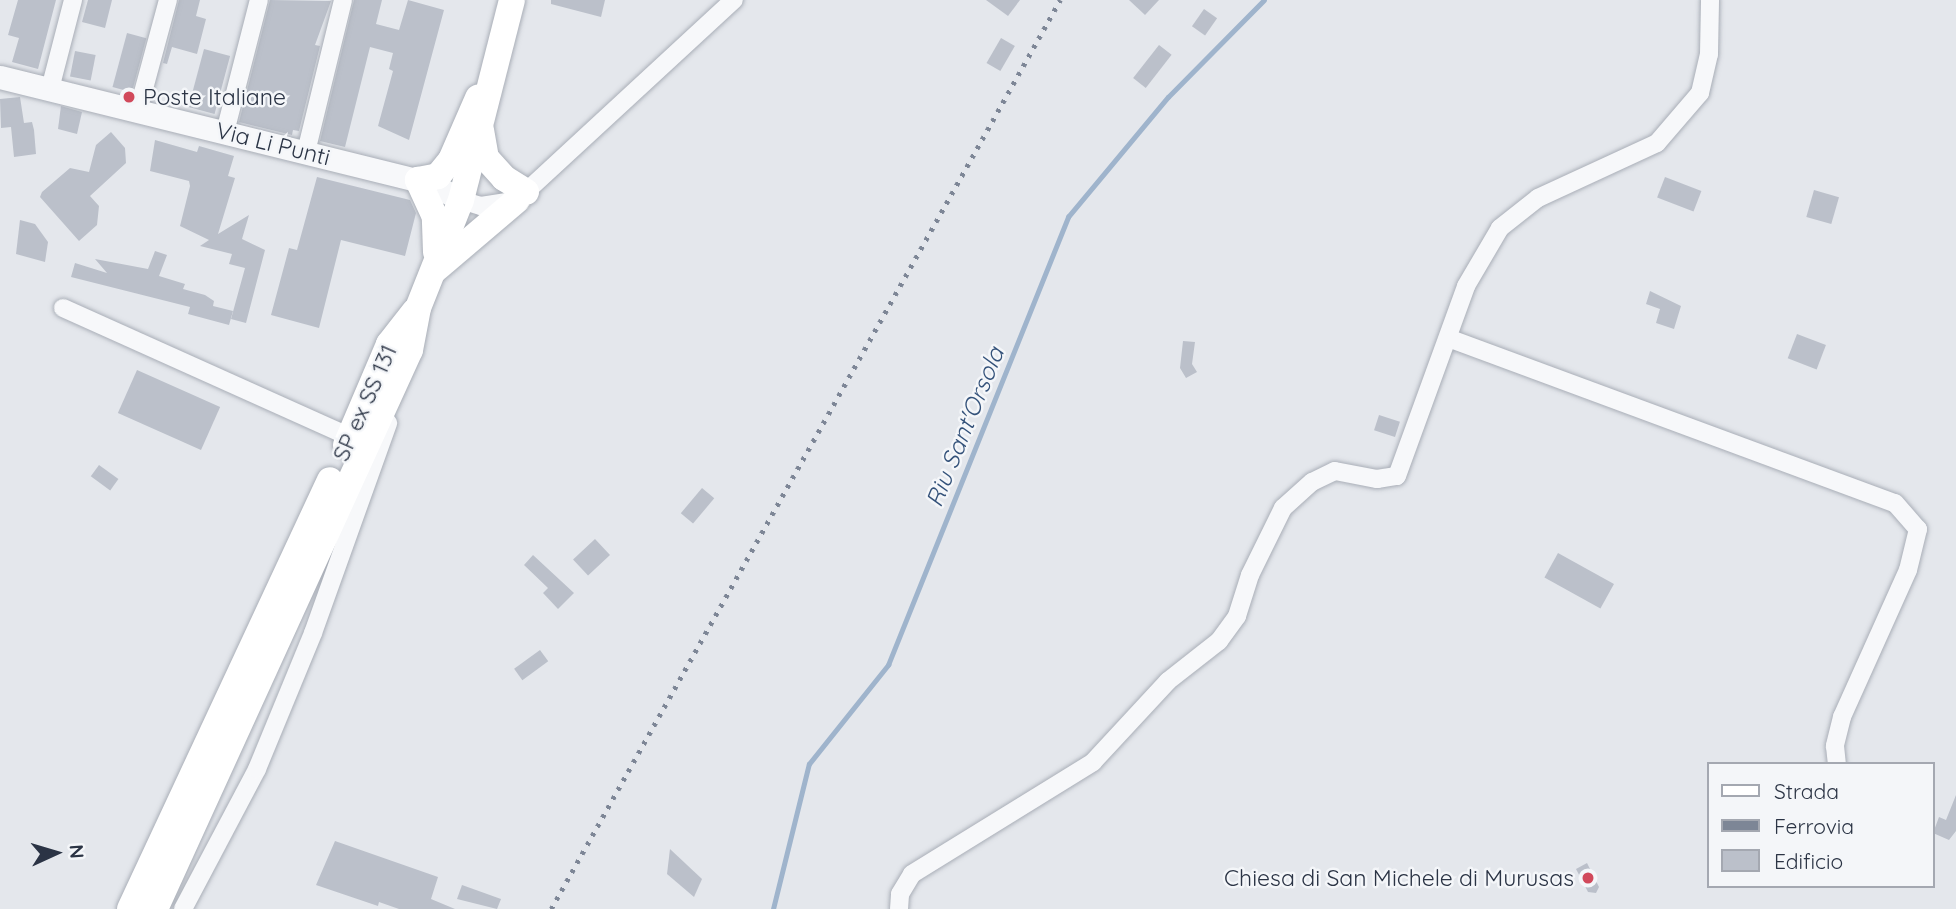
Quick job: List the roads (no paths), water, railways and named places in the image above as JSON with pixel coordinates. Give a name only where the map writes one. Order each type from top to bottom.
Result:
[{"type":"main road","points":[[418,308],[461,200],[512,0]]},
{"type":"main road","points":[[434,268],[435,217],[418,180],[438,176],[451,160],[499,54]]},
{"type":"main road","points":[[434,268],[521,196],[486,158],[481,128]]},
{"type":"main road","name":"SP ex SS 131","points":[[155,909],[410,350],[418,308]]},
{"type":"main road","name":"SP ex SS 131","points":[[130,909],[350,437],[389,344],[418,308]]},
{"type":"street","points":[[50,89],[73,0]]},
{"type":"street","points":[[138,111],[168,0]]},
{"type":"street","points":[[225,132],[260,0]]},
{"type":"street","points":[[306,152],[343,0]]},
{"type":"street","points":[[461,200],[481,206],[521,196],[734,0]]},
{"type":"street","points":[[899,909],[900,894],[912,874],[1093,762],[1168,681],[1219,641],[1237,616],[1250,575],[1283,508],[1312,482],[1335,471],[1377,479],[1397,476],[1466,286],[1500,228],[1538,198],[1657,143],[1700,93],[1709,54],[1710,0]]},
{"type":"street","name":"Via Li Punti","points":[[0,78],[418,180],[461,200]]},
{"type":"street","points":[[63,308],[350,437]]},
{"type":"street","points":[[1448,338],[1895,503],[1918,528],[1908,570],[1842,718],[1835,746],[1837,762]]},
{"type":"street","points":[[183,909],[257,769],[296,677],[394,407],[386,400]]},
{"type":"waterway","name":"Riu Sant'Orsola","points":[[773,909],[809,764],[888,665],[1068,217],[1168,97],[1264,0]]},
{"type":"railway","points":[[551,909],[1060,0]]},
{"type":"place","name":"Poste Italiane","points":[[129,97]]},
{"type":"place","name":"Chiesa di San Michele di Murusas","points":[[1588,878]]}]
